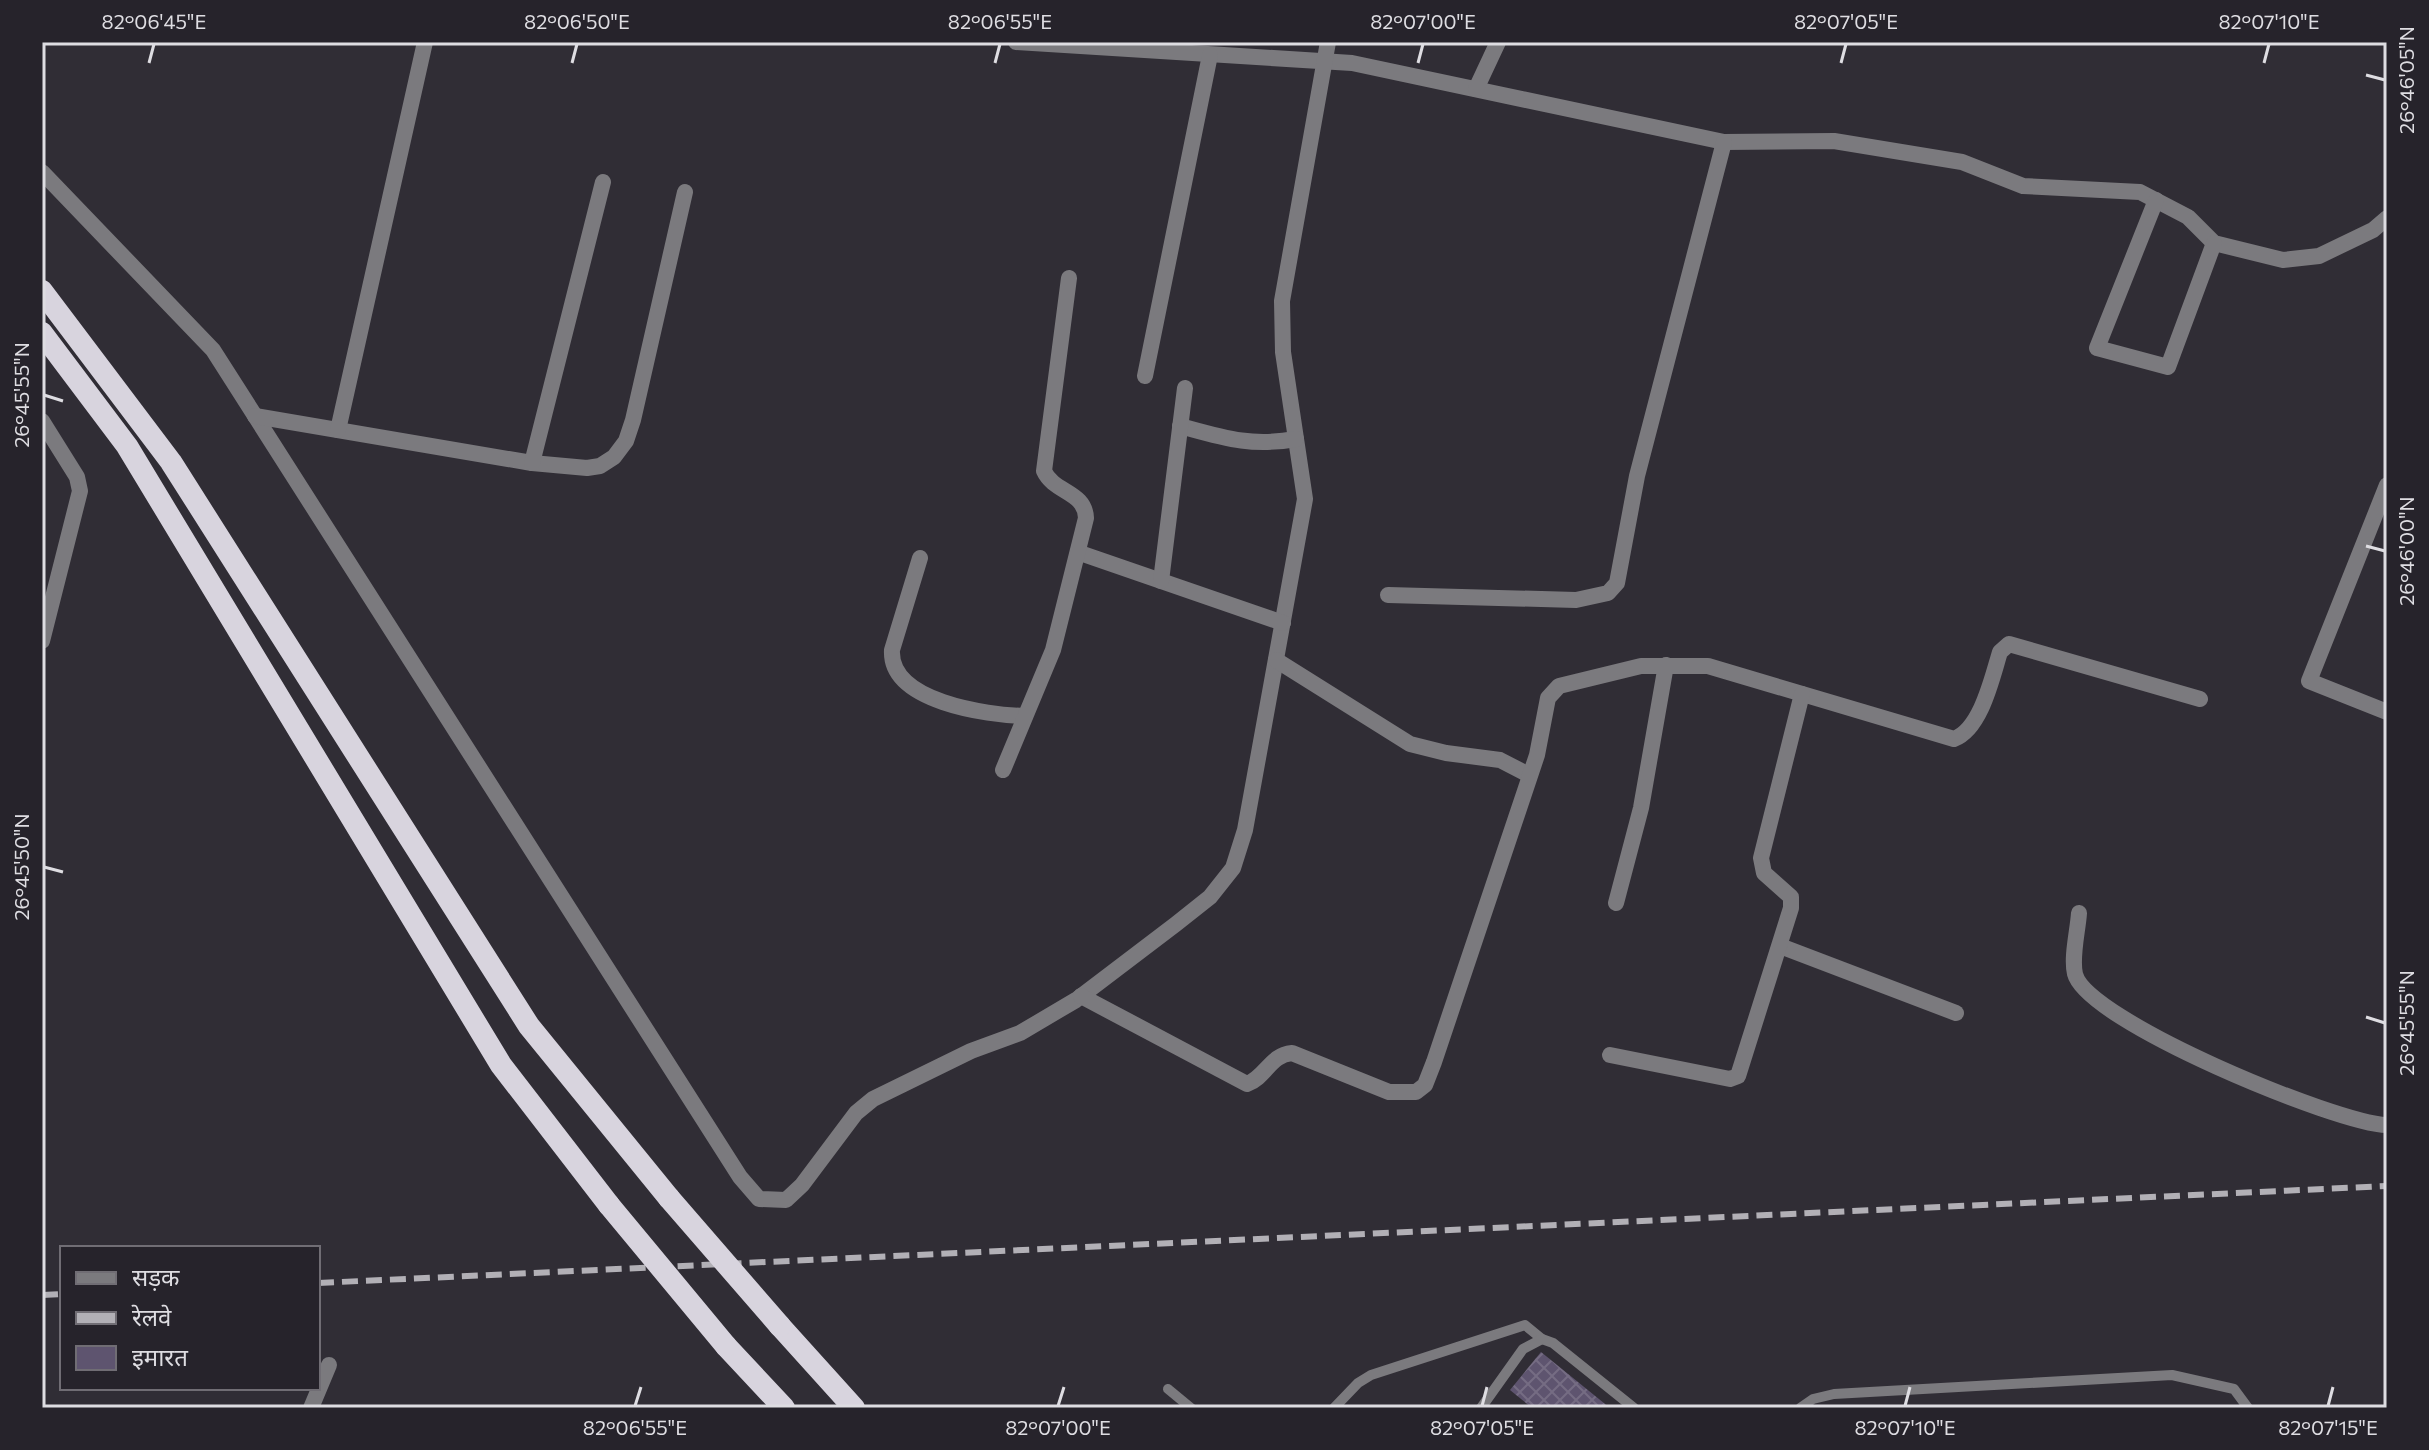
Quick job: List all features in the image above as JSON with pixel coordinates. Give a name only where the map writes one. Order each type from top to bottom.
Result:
[{"type":"highway","points":[[42,291],[171,462],[529,1026],[669,1198],[854,1408]]},
{"type":"highway","points":[[42,333],[127,446],[501,1065],[609,1205],[726,1346],[784,1408]]},
{"type":"street","points":[[338,430],[425,42]]},
{"type":"street","points":[[1016,42],[1124,46],[1210,55],[1352,63],[1724,142],[1834,141],[1962,162],[2023,186],[2140,192],[2188,217],[2214,243],[2283,260],[2319,256],[2373,230],[2387,218]]},
{"type":"street","points":[[42,172],[213,350],[707,1127],[759,1199],[786,1200],[802,1185],[856,1113],[873,1099],[971,1051],[1020,1033],[1081,996],[1210,897],[1233,868],[1245,830],[1305,499],[1283,352],[1282,301],[1328,42]]},
{"type":"street","points":[[1476,89],[1498,42]]},
{"type":"street","points":[[1145,376],[1210,55]]},
{"type":"street","points":[[1388,595],[1576,600],[1608,593],[1617,583],[1637,476],[1724,142]]},
{"type":"street","points":[[532,463],[603,182]]},
{"type":"street","points":[[255,416],[532,463],[600,466],[614,457],[626,441],[685,192]]},
{"type":"street","points":[[2156,200],[2097,348],[2168,367],[2214,243]]},
{"type":"street","points":[[1003,770],[1053,650],[1080,553],[1086,507],[1079,497],[1048,480],[1044,471],[1069,278]]},
{"type":"street","points":[[1161,581],[1185,388]]},
{"type":"street","points":[[42,421],[77,477],[80,491],[42,641]]},
{"type":"street","points":[[1180,426],[1243,443],[1265,445],[1296,439]]},
{"type":"street","points":[[2387,485],[2309,681],[2387,712]]},
{"type":"street","points":[[1080,553],[1283,623]]},
{"type":"street","points":[[920,558],[892,650],[891,665],[929,698],[991,715],[1025,716]]},
{"type":"street","points":[[1081,996],[1247,1084],[1256,1080],[1274,1059],[1292,1053],[1389,1092],[1416,1092],[1425,1085],[1434,1062],[1529,775],[1544,708],[1552,691],[1584,678],[1666,665],[1708,666],[1954,739],[1963,736],[1972,726],[2000,652],[2009,644],[2200,699]]},
{"type":"street","points":[[1276,660],[1410,744],[1446,753],[1500,760],[1529,775]]},
{"type":"street","points":[[1616,903],[1641,808],[1666,665]]},
{"type":"street","points":[[1610,1055],[1730,1079],[1738,1076],[1780,946],[1791,897],[1764,873],[1761,858],[1802,694]]},
{"type":"street","points":[[2079,913],[2075,973],[2085,991],[2135,1027],[2291,1100],[2370,1125],[2387,1125]]},
{"type":"street","points":[[1780,946],[1956,1013]]},
{"type":"street","points":[[320,1386],[329,1365]]},
{"type":"lane","points":[[1334,1408],[1348,1391],[1371,1375],[1525,1325],[1542,1339],[1553,1343],[1634,1408]]},
{"type":"lane","points":[[1485,1406],[1523,1349],[1542,1339]]},
{"type":"lane","points":[[1800,1408],[1813,1399],[1834,1394],[2172,1375],[2234,1389],[2248,1408]]},
{"type":"lane","points":[[1168,1389],[1191,1408]]},
{"type":"building","points":[[1541,1352],[1610,1408],[1532,1408],[1510,1390]]},
{"type":"railway","points":[[320,1283],[2387,1186]]},
{"type":"railway","points":[[42,1295],[60,1294]]}]
